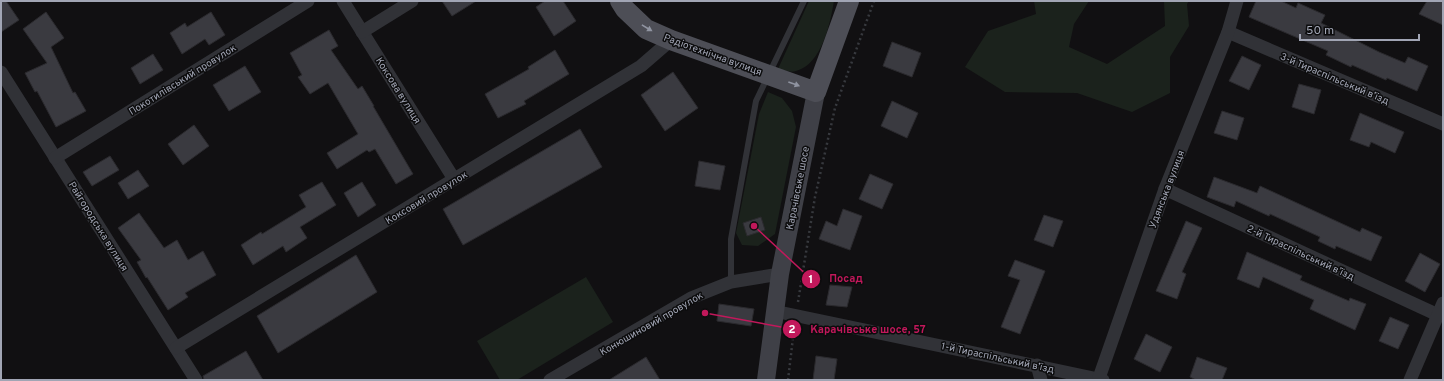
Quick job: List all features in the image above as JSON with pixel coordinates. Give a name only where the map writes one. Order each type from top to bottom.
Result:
[{"type":"main road","name":"Радіотехнічна вулиця","points":[[620,1],[624,9],[646,29],[671,40],[816,92]]},
{"type":"main road","name":"Карачівське шосе","points":[[766,380],[780,274],[816,92],[849,1]]},
{"type":"street","name":"Покотилівський провулок","points":[[55,158],[308,1]]},
{"type":"street","name":"Коксова вулиця","points":[[343,1],[454,179]]},
{"type":"street","points":[[362,32],[412,1]]},
{"type":"street","name":"Удянська вулиця","points":[[1101,379],[1165,188],[1228,32],[1237,1]]},
{"type":"street","name":"3-й Тираспільський в’їзд","points":[[1228,32],[1443,124]]},
{"type":"street","name":"Коксовий провулок","points":[[176,348],[641,66],[671,40]]},
{"type":"street","name":"Райгородська вулиця","points":[[1,72],[183,357],[196,380]]},
{"type":"street","name":"2-й Тираспільський в’їзд","points":[[1165,188],[1440,309]]},
{"type":"street","name":"Конюшиновий провулок","points":[[550,380],[691,298],[731,282],[780,274]]},
{"type":"street","points":[[1410,380],[1440,309]]},
{"type":"street","name":"1-й Тираспільський в’їзд","points":[[774,311],[1101,379]]},
{"type":"street","points":[[1038,365],[1041,380]]},
{"type":"lane","points":[[731,282],[731,239],[756,101],[804,1]]},
{"type":"path","points":[[788,380],[796,315],[815,197],[835,108],[874,1]]},
{"type":"shaded area","points":[[809,1],[834,1],[830,21],[823,42],[818,52],[805,67],[794,72],[778,69]]},
{"type":"shaded area","points":[[1034,1],[1089,1],[1074,24],[1069,47],[1107,64],[1165,26],[1164,1],[1189,1],[1187,4],[1189,26],[1170,57],[1170,93],[1132,112],[1077,93],[1005,92],[965,67],[988,31],[1036,14]]},
{"type":"shaded area","points":[[768,92],[782,98],[792,111],[796,127],[775,234],[758,246],[742,245],[736,233],[759,114]]},
{"type":"shaded area","points":[[586,277],[613,322],[517,380],[500,380],[477,341]]},
{"type":"building","points":[[1,1],[6,1],[19,20],[1,32]]},
{"type":"building","points":[[442,1],[476,1],[452,16]]},
{"type":"building","points":[[545,1],[563,1],[576,21],[554,36],[536,7]]},
{"type":"building","points":[[1256,1],[1281,1],[1296,8],[1298,3],[1325,15],[1321,23],[1379,52],[1405,63],[1408,57],[1428,66],[1417,91],[1387,78],[1386,80],[1352,65],[1351,67],[1326,55],[1328,51],[1249,17]]},
{"type":"building","points":[[1427,1],[1443,1],[1443,25],[1419,14]]},
{"type":"building","points":[[46,12],[64,38],[51,47],[73,93],[75,92],[86,111],[56,127],[37,91],[35,92],[25,73],[47,63],[23,29]]},
{"type":"building","points":[[211,12],[225,35],[209,45],[205,39],[182,54],[170,33],[185,23],[187,27]]},
{"type":"building","points":[[329,30],[338,46],[331,50],[358,89],[362,86],[413,174],[396,184],[375,149],[369,152],[367,150],[337,169],[327,153],[358,134],[328,83],[310,94],[298,77],[302,75],[290,53]]},
{"type":"building","points":[[892,42],[921,53],[912,77],[883,66]]},
{"type":"building","points":[[555,50],[569,74],[524,101],[526,104],[498,118],[485,94],[529,69],[528,67]]},
{"type":"building","points":[[153,54],[163,70],[140,84],[131,68]]},
{"type":"building","points":[[1242,56],[1261,65],[1249,90],[1229,81]]},
{"type":"building","points":[[245,66],[261,92],[229,111],[213,85]]},
{"type":"building","points":[[673,72],[698,108],[665,131],[641,95]]},
{"type":"building","points":[[1299,84],[1321,90],[1314,114],[1292,107]]},
{"type":"building","points":[[892,101],[918,113],[907,138],[881,126]]},
{"type":"building","points":[[1222,111],[1244,118],[1237,140],[1214,133]]},
{"type":"building","points":[[1360,113],[1404,132],[1395,153],[1371,142],[1369,147],[1350,140]]},
{"type":"building","points":[[194,125],[209,146],[183,165],[168,144]]},
{"type":"building","points":[[580,129],[602,167],[463,245],[443,209]]},
{"type":"building","points":[[110,156],[119,170],[92,186],[83,172]]},
{"type":"building","points":[[699,161],[725,166],[720,190],[695,186]]},
{"type":"building","points":[[138,170],[149,186],[128,199],[118,183]]},
{"type":"building","points":[[870,174],[893,184],[882,209],[859,199]]},
{"type":"building","points":[[1214,177],[1257,193],[1260,186],[1360,232],[1362,228],[1382,237],[1371,261],[1336,246],[1335,249],[1318,241],[1320,237],[1270,214],[1269,216],[1236,201],[1234,207],[1207,197]]},
{"type":"building","points":[[322,182],[336,205],[300,227],[307,238],[286,252],[283,246],[253,265],[241,245],[306,207],[299,195]]},
{"type":"building","points":[[362,182],[376,205],[358,217],[344,193]]},
{"type":"building","points":[[843,209],[862,216],[850,250],[819,239],[826,221],[837,226]]},
{"type":"building","points":[[139,213],[164,248],[177,240],[188,260],[203,251],[216,275],[185,293],[188,297],[168,310],[137,262],[141,260],[118,228]]},
{"type":"building","points":[[1044,215],[1063,221],[1053,247],[1034,240]]},
{"type":"building","points":[[761,217],[765,230],[747,236],[743,223]]},
{"type":"building","points":[[1186,221],[1202,228],[1182,272],[1186,274],[1177,299],[1156,291]]},
{"type":"building","points":[[1247,252],[1302,276],[1300,280],[1349,301],[1350,298],[1366,304],[1355,330],[1310,309],[1314,300],[1263,277],[1259,288],[1237,279]]},
{"type":"building","points":[[1420,253],[1440,264],[1425,292],[1405,281]]},
{"type":"building","points":[[356,255],[377,292],[278,353],[257,316]]},
{"type":"building","points":[[1015,260],[1045,271],[1020,334],[1001,327],[1020,280],[1008,276]]},
{"type":"building","points":[[830,285],[852,287],[847,307],[826,305]]},
{"type":"building","points":[[719,304],[754,309],[751,326],[717,321]]},
{"type":"building","points":[[1390,317],[1409,325],[1398,349],[1379,341]]},
{"type":"building","points":[[1146,334],[1172,347],[1160,372],[1134,359]]},
{"type":"building","points":[[246,351],[263,380],[204,380],[203,376]]},
{"type":"building","points":[[816,356],[837,359],[834,380],[813,380]]},
{"type":"building","points":[[646,357],[660,380],[609,380]]},
{"type":"building","points":[[1197,357],[1227,368],[1222,380],[1196,380],[1190,377]]},
{"type":"place","name":"Посад","points":[[754,226]]},
{"type":"place","name":"Карачівське шосе, 57","points":[[705,313]]}]
